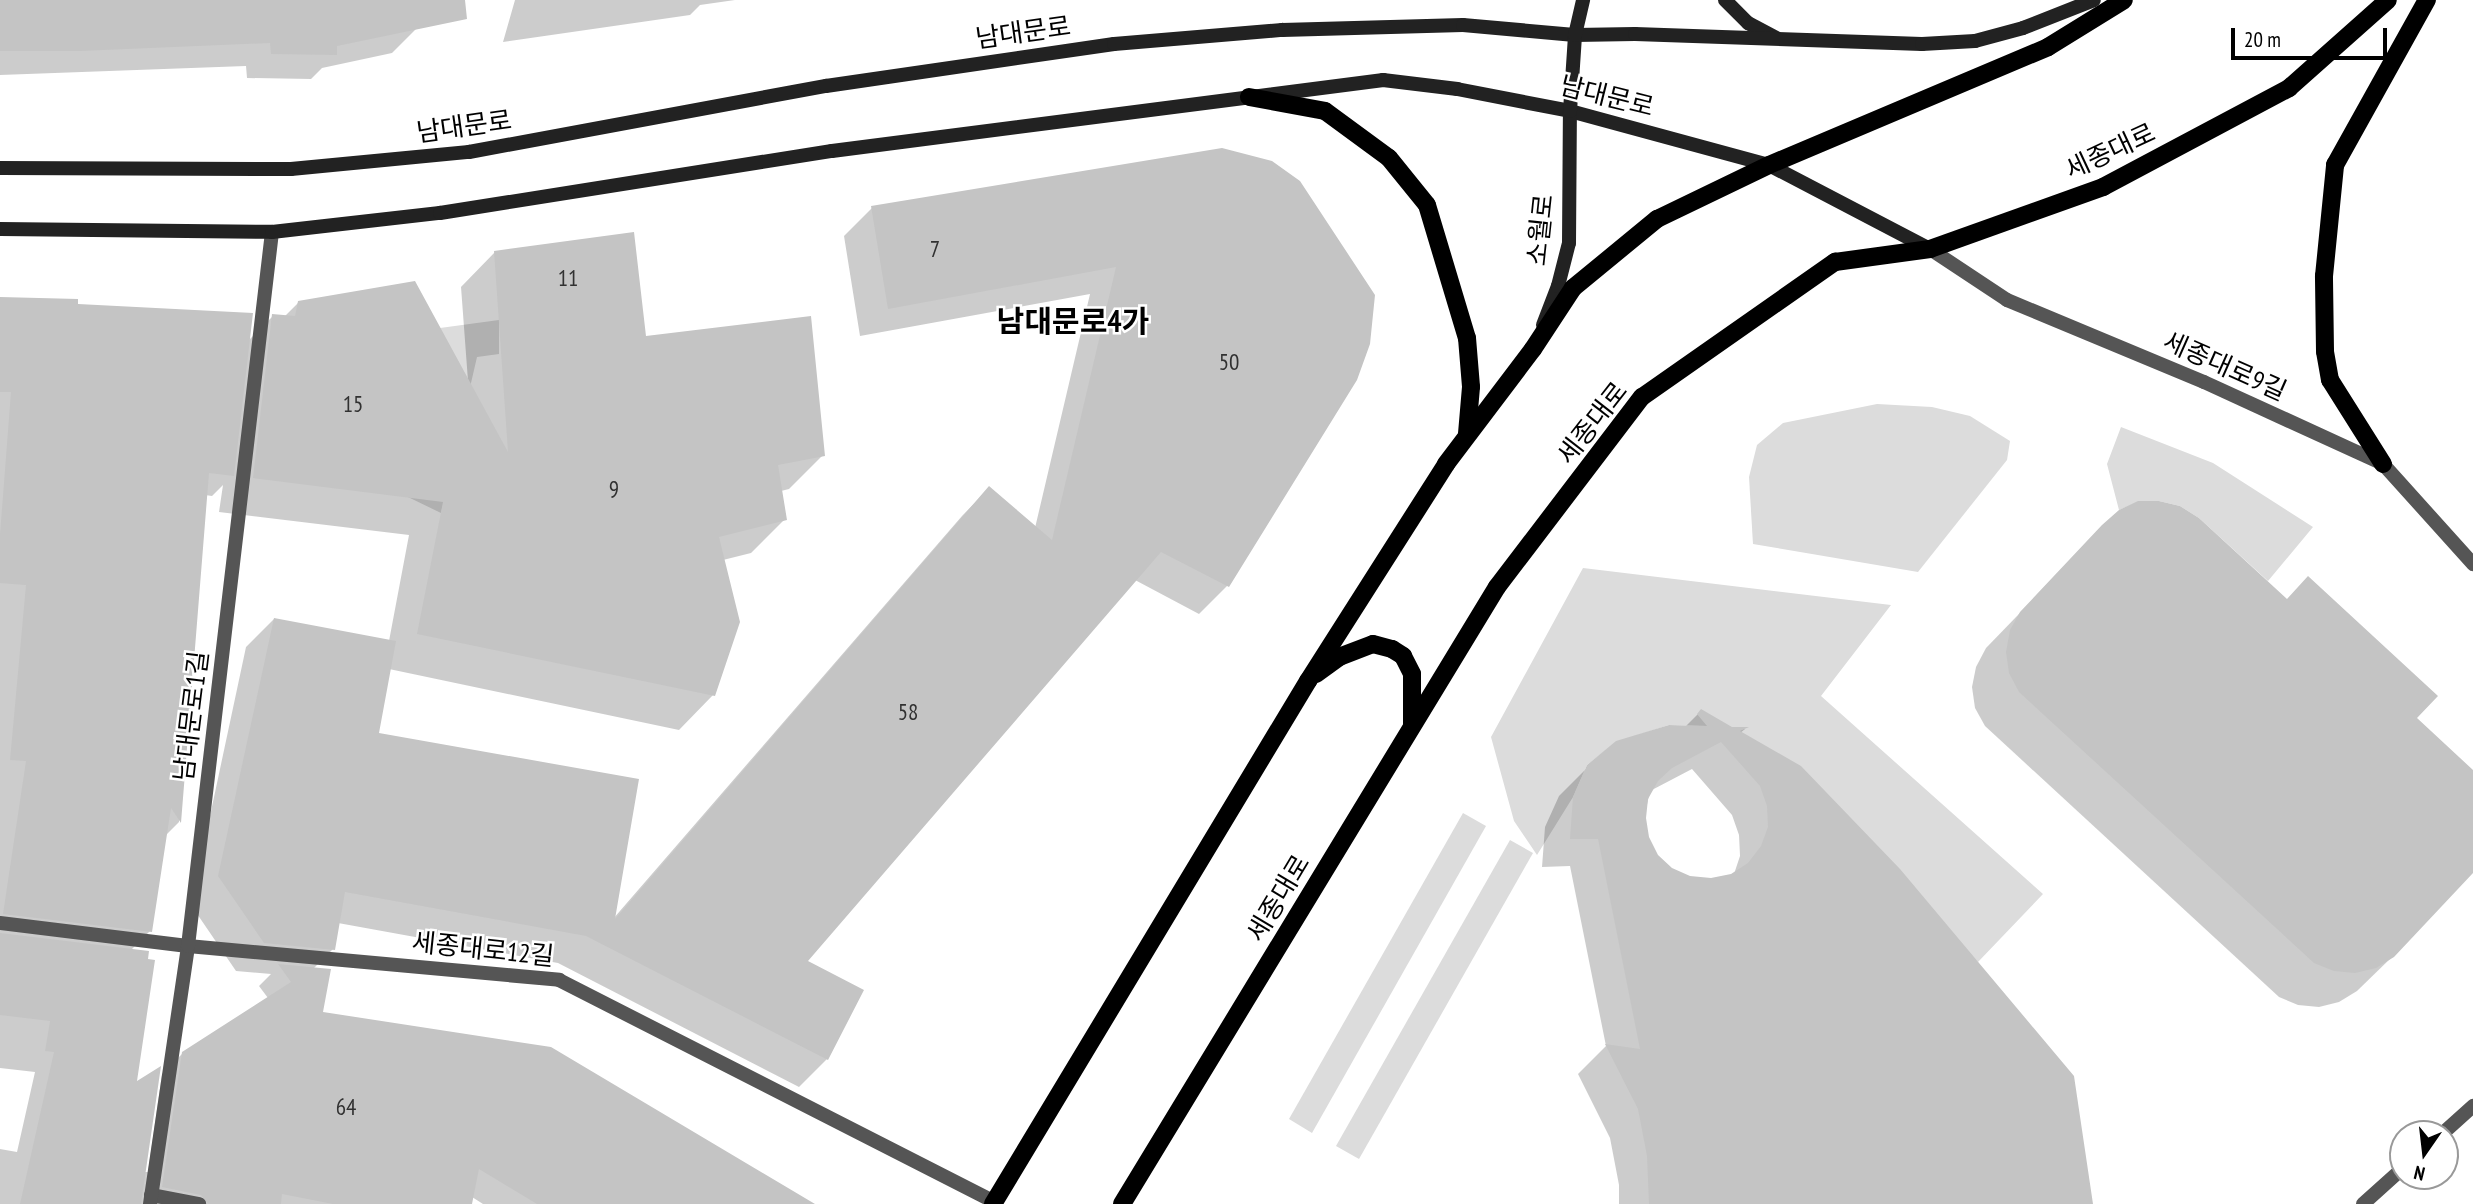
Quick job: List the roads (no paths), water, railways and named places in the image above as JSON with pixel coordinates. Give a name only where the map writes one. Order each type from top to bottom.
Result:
[{"type":"main road","points":[[1575,35],[1583,0]]},
{"type":"main road","points":[[1725,0],[1748,23],[1780,40]]},
{"type":"main road","name":"남대문로","points":[[0,167],[291,169],[469,152],[826,86],[1128,42],[1282,30],[1434,25],[1575,35],[1635,34],[1922,44],[1975,41],[2022,28],[2094,0]]},
{"type":"main road","points":[[994,1203],[1308,681],[1467,434],[1533,349],[1573,288],[1657,219],[1769,165],[2048,47],[2124,0]]},
{"type":"main road","name":"세종대로","points":[[1122,1204],[1497,587],[1567,499],[1642,397],[1835,262],[1930,249],[2103,187],[2289,88],[2388,0]]},
{"type":"main road","points":[[2383,464],[2330,380],[2325,351],[2325,264],[2335,165],[2427,0]]},
{"type":"main road","name":"소월로","points":[[1533,349],[1559,286],[1569,243],[1570,111],[1575,35]]},
{"type":"main road","name":"남대문로","points":[[0,229],[272,232],[440,213],[832,151],[1384,80],[1447,87],[1570,111],[1769,165],[1930,249]]},
{"type":"main road","points":[[1249,97],[1325,111],[1389,158],[1427,205],[1467,338],[1471,387],[1467,434]]},
{"type":"main road","points":[[1308,681],[1339,657],[1373,644],[1392,649],[1404,656],[1412,674],[1412,727]]},
{"type":"street","name":"남대문로1길","points":[[150,1199],[188,946],[272,232]]},
{"type":"street","name":"세종대로9길","points":[[1930,249],[2007,300],[2204,382],[2383,464],[2473,564]]},
{"type":"street","name":"세종대로12길","points":[[0,923],[188,946],[559,980],[994,1203]]},
{"type":"street","points":[[2458,1120],[2473,1106]]},
{"type":"street","points":[[2363,1204],[2389,1181]]},
{"type":"street","points":[[150,1199],[199,1204]]},
{"type":"district","name":"남대문로4가","points":[[1073,321]]}]
